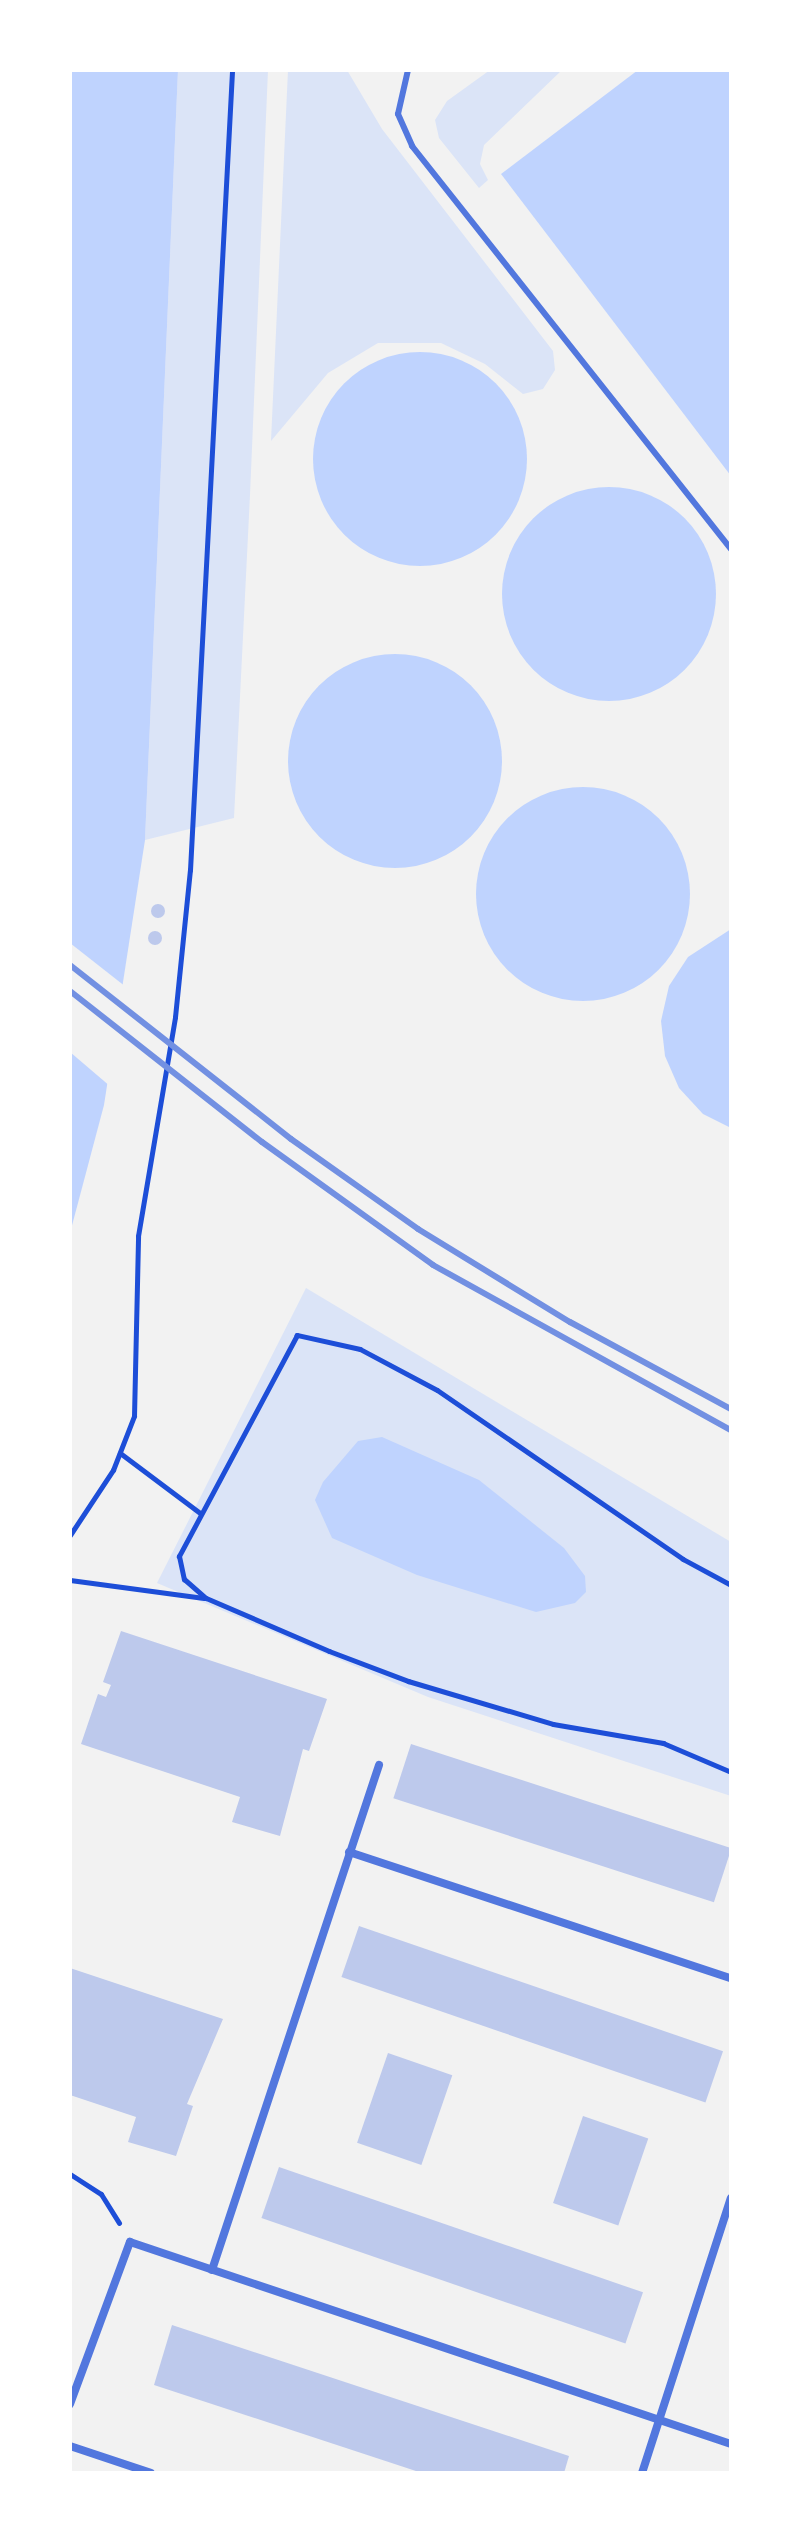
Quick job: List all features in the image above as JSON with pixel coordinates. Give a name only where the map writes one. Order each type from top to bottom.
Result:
[{"type":"street","points":[[212,2270],[379,1765]]},
{"type":"street","points":[[349,1852],[731,1978]]},
{"type":"street","points":[[642,2473],[731,2198]]},
{"type":"street","points":[[70,2404],[130,2242],[731,2444]]},
{"type":"street","points":[[70,2446],[151,2473]]},
{"type":"lane","points":[[408,70],[398,114],[412,146],[731,549]]},
{"type":"path","points":[[70,1535],[120,1453],[134,1416],[142,1199],[186,926],[232,70]]},
{"type":"path","points":[[206,1598],[180,1568],[184,1543],[297,1335],[360,1349],[437,1390],[683,1559],[731,1585]]},
{"type":"path","points":[[120,1453],[200,1513]]},
{"type":"path","points":[[70,1580],[206,1598],[408,1681],[553,1724],[663,1743],[731,1772]]},
{"type":"path","points":[[70,2174],[101,2194],[130,2242]]},
{"type":"shaded area","points":[[178,70],[268,70],[250,495],[234,818],[145,840]]},
{"type":"shaded area","points":[[288,70],[347,70],[382,129],[553,351],[555,370],[543,389],[523,394],[485,364],[441,343],[378,343],[328,373],[271,441]]},
{"type":"shaded area","points":[[490,70],[562,70],[484,145],[480,164],[488,180],[479,188],[439,138],[435,120],[447,101]]},
{"type":"shaded area","points":[[306,1288],[731,1542],[731,1796],[428,1697],[157,1583]]},
{"type":"water","points":[[70,70],[178,70],[145,840],[104,1105],[70,1233]]},
{"type":"water","points":[[638,70],[731,70],[731,476],[501,174]]},
{"type":"water","points":[[420,352],[461,360],[495,384],[519,418],[527,459],[519,500],[495,534],[461,558],[420,566],[379,558],[345,534],[321,500],[313,459],[321,418],[345,384],[379,360]]},
{"type":"water","points":[[609,487],[630,489],[650,496],[668,505],[684,519],[698,535],[707,553],[714,573],[714,615],[707,635],[698,653],[684,669],[668,683],[650,692],[630,699],[609,701],[588,699],[568,692],[550,683],[534,669],[520,653],[511,635],[504,615],[502,594],[504,573],[511,553],[520,535],[534,519],[550,505],[568,496],[588,489]]},
{"type":"water","points":[[395,654],[416,656],[436,663],[454,672],[470,686],[484,702],[493,720],[500,740],[500,782],[493,802],[484,820],[470,836],[454,850],[436,859],[416,866],[395,868],[374,866],[354,859],[336,850],[320,836],[306,820],[297,802],[290,782],[288,761],[290,740],[297,720],[306,702],[320,686],[336,672],[354,663],[374,656]]},
{"type":"water","points":[[583,787],[604,789],[624,796],[642,805],[658,819],[672,835],[681,853],[688,873],[688,915],[681,935],[672,953],[658,969],[642,983],[624,992],[604,999],[583,1001],[562,999],[542,992],[524,983],[508,969],[494,953],[485,935],[478,915],[476,894],[478,873],[485,853],[494,835],[508,819],[524,805],[542,796],[562,789]]},
{"type":"water","points":[[731,929],[731,1128],[703,1114],[679,1088],[665,1056],[661,1021],[669,986],[688,957]]},
{"type":"water","points":[[382,1437],[479,1480],[564,1548],[585,1576],[586,1592],[575,1603],[536,1612],[417,1575],[332,1538],[315,1500],[323,1482],[358,1441]]},
{"type":"pier","points":[[70,943],[126,987],[111,1087],[70,1052]]},
{"type":"building","points":[[158,904],[165,911],[158,918],[151,911]]},
{"type":"building","points":[[155,931],[162,938],[155,945],[148,938]]},
{"type":"building","points":[[121,1631],[327,1699],[309,1751],[303,1749],[280,1836],[232,1822],[240,1797],[81,1744],[98,1694],[106,1697],[111,1685],[103,1682]]},
{"type":"building","points":[[411,1744],[731,1848],[714,1902],[393,1798]]},
{"type":"building","points":[[359,1926],[723,2051],[705,2102],[341,1977]]},
{"type":"building","points":[[70,1968],[223,2019],[187,2104],[193,2106],[176,2156],[128,2142],[136,2117],[70,2095]]},
{"type":"building","points":[[388,2053],[452,2075],[421,2165],[357,2143]]},
{"type":"building","points":[[583,2116],[648,2138],[618,2225],[553,2203]]},
{"type":"building","points":[[279,2167],[643,2292],[625,2343],[261,2218]]},
{"type":"building","points":[[172,2325],[569,2456],[564,2473],[422,2473],[154,2385]]},
{"type":"railway","points":[[70,965],[291,1139],[418,1229],[570,1322],[731,1409]]},
{"type":"railway","points":[[70,991],[262,1142],[433,1265],[731,1430]]}]
